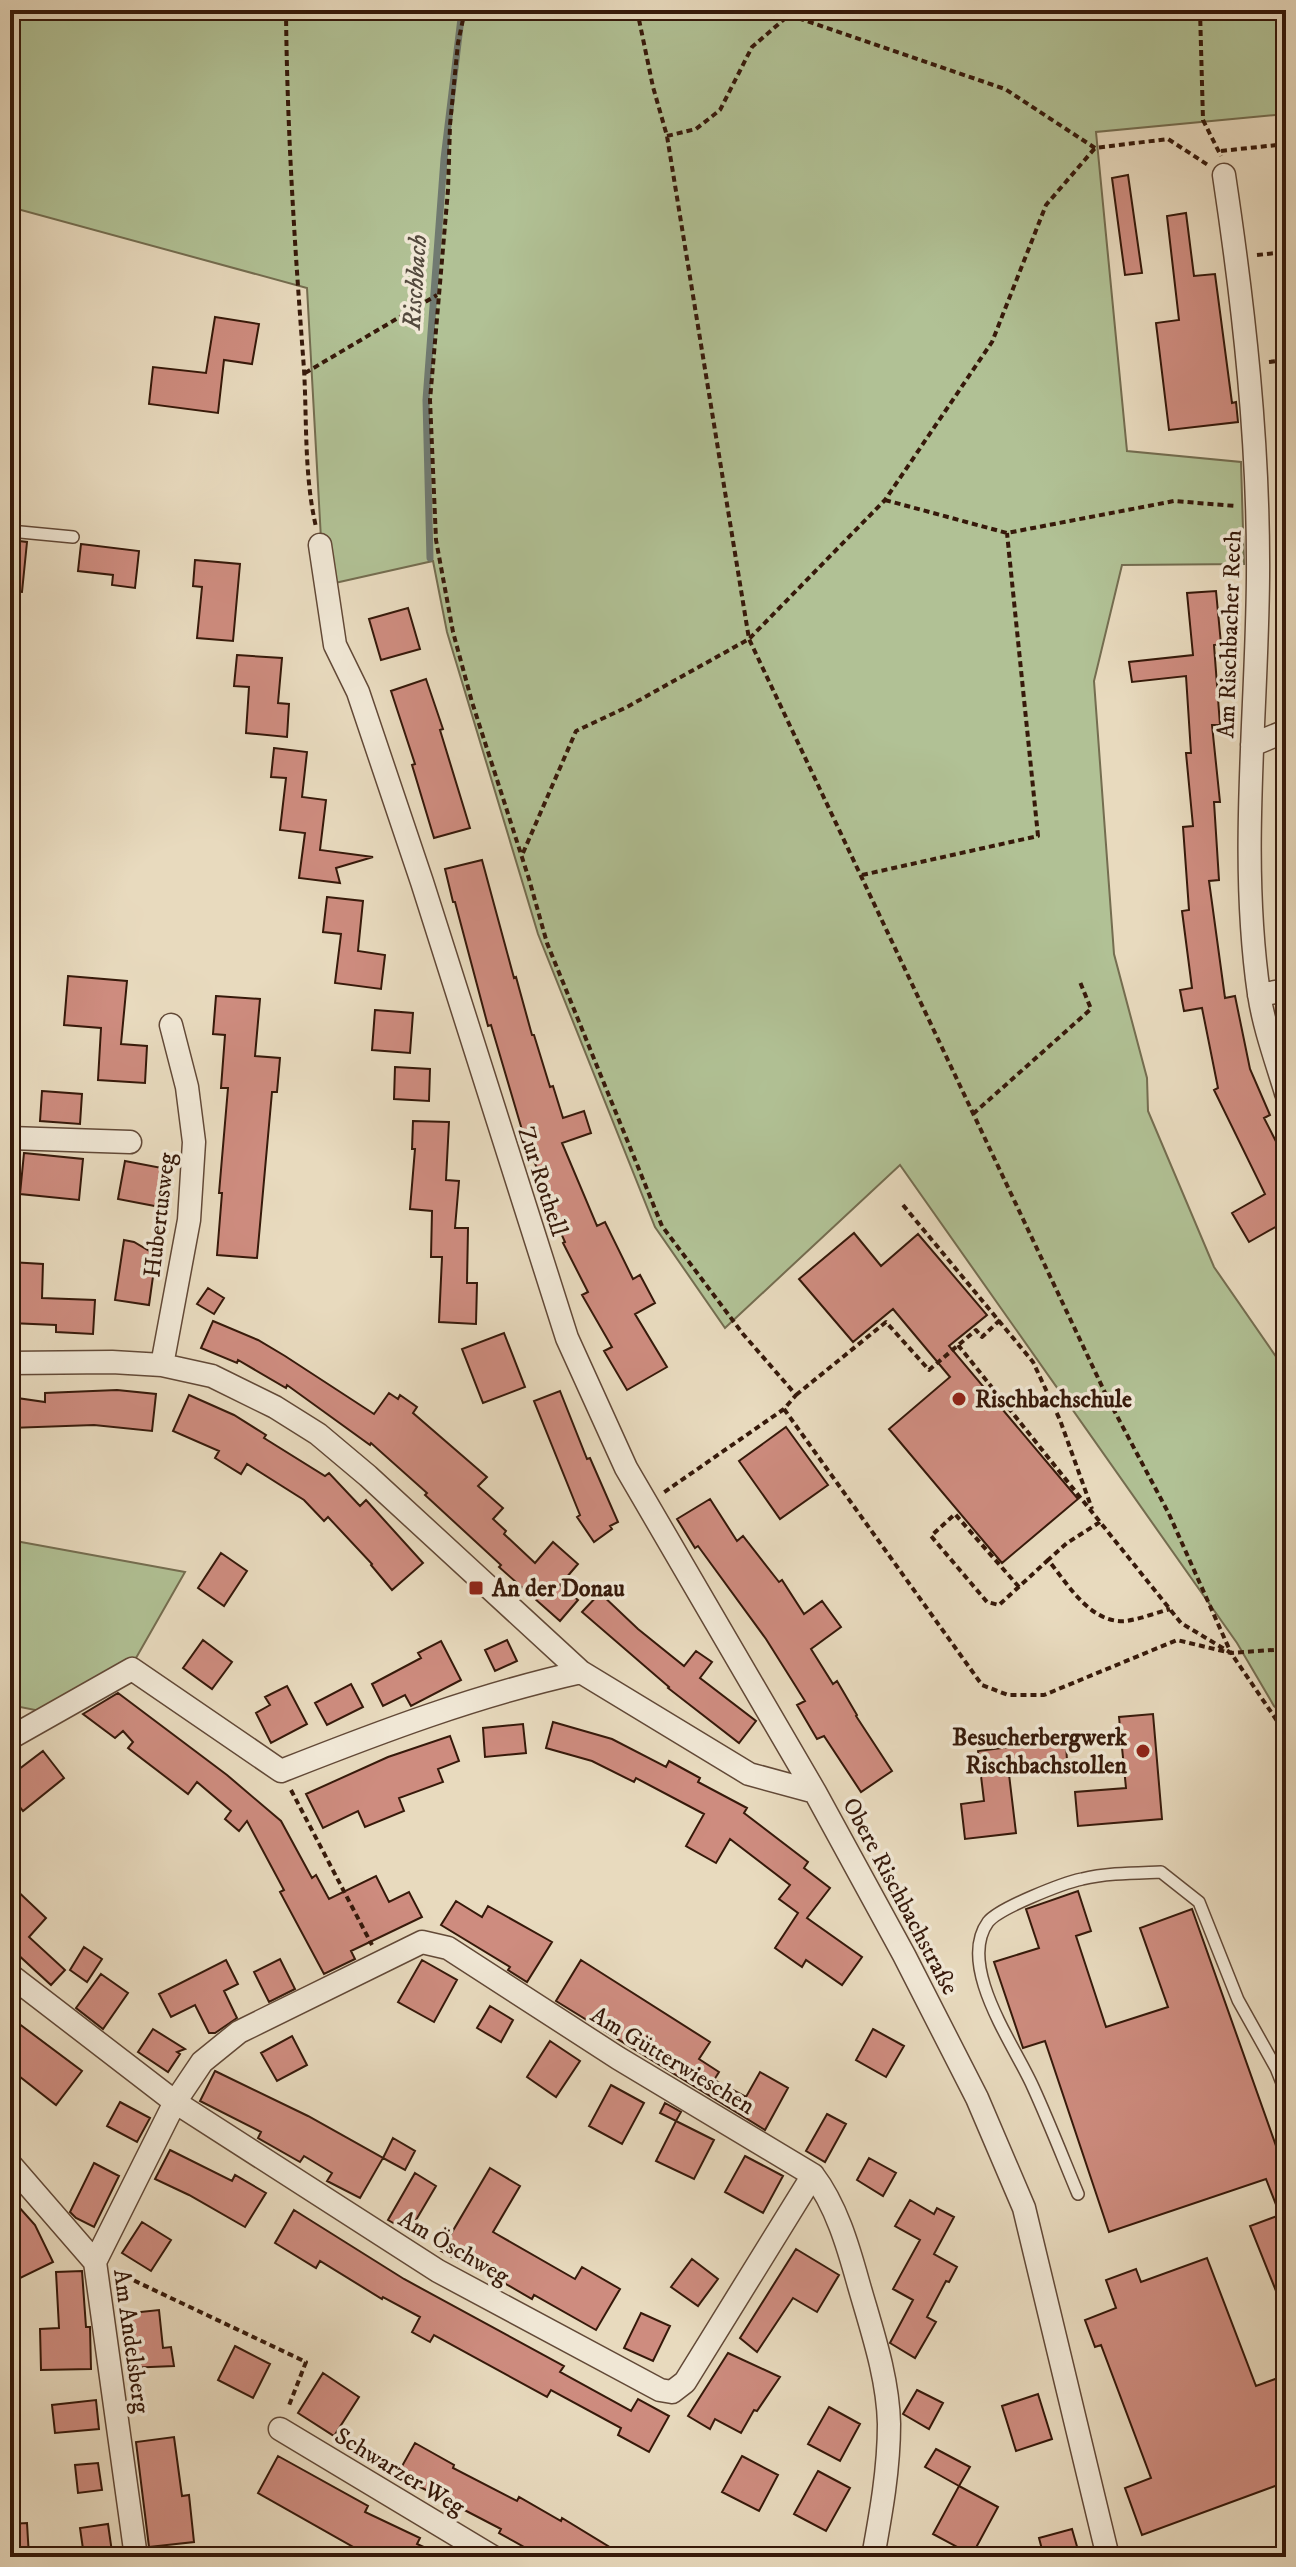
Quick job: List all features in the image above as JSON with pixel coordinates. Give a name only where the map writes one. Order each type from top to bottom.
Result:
[{"type":"street","name":"Am Rischbacher Rech","points":[[1224,175],[1250,377],[1258,508],[1250,828],[1253,928],[1259,995],[1286,1093]]},
{"type":"street","name":"Zur Rothell","points":[[320,545],[335,645],[358,692],[422,882],[567,1338],[626,1468],[815,1792]]},
{"type":"street","points":[[1252,745],[1286,731]]},
{"type":"street","points":[[1259,995],[1286,990]]},
{"type":"street","name":"Hubertusweg","points":[[162,1365],[189,1220],[194,1142],[187,1087],[171,1025]]},
{"type":"street","points":[[10,1138],[130,1142]]},
{"type":"street","name":"Obere Rischbachstraße","points":[[10,1363],[162,1365],[212,1376],[275,1407],[318,1434],[368,1476],[581,1672],[749,1774],[815,1792],[977,2098],[1024,2208],[1108,2557]]},
{"type":"street","points":[[10,1738],[132,1669],[281,1771],[404,1722],[521,1685],[581,1672]]},
{"type":"street","name":"Am Gütterwieschen","points":[[175,2102],[202,2062],[239,2032],[422,1942],[448,1948],[618,2058],[813,2175]]},
{"type":"street","name":"Am Öschweg","points":[[10,1975],[175,2102],[438,2271],[660,2390],[672,2392],[685,2382],[813,2175]]},
{"type":"street","name":"Am Andelsberg","points":[[136,2557],[95,2262],[175,2102]]},
{"type":"street","points":[[10,2164],[95,2262]]},
{"type":"street","points":[[813,2175],[823,2188],[848,2249],[884,2379],[889,2422],[887,2468],[873,2557]]},
{"type":"street","name":"Schwarzer Weg","points":[[280,2429],[493,2557]]},
{"type":"lane","points":[[10,531],[73,537]]},
{"type":"lane","points":[[1078,2194],[1032,2083],[1001,2027],[980,1973],[979,1944],[988,1921],[1012,1905],[1080,1879],[1161,1872],[1199,1902],[1238,2000],[1276,2068],[1286,2093]]},
{"type":"path","points":[[286,10],[305,442],[320,545]]},
{"type":"path","points":[[465,10],[458,43],[430,400],[436,540],[460,660],[547,943],[662,1226],[743,1334],[796,1395]]},
{"type":"path","points":[[637,10],[667,136],[749,639],[1108,1399],[1169,1514],[1231,1653],[1286,1734]]},
{"type":"path","points":[[775,10],[1005,89],[1095,148],[1168,139],[1224,175]]},
{"type":"path","points":[[1200,10],[1203,120],[1221,151],[1286,144]]},
{"type":"path","points":[[667,136],[696,129],[720,110],[752,47],[789,15]]},
{"type":"path","points":[[522,855],[576,731],[627,707],[749,639],[885,500],[992,342],[1046,205],[1095,148]]},
{"type":"path","points":[[1236,257],[1286,252]]},
{"type":"path","points":[[304,374],[437,295]]},
{"type":"path","points":[[885,500],[1007,533],[1174,501],[1258,508]]},
{"type":"path","points":[[862,875],[1038,836],[1007,533]]},
{"type":"path","points":[[973,1114],[1091,1009],[1080,982]]},
{"type":"path","points":[[903,1205],[1033,1362],[1060,1420],[1095,1515]]},
{"type":"path","points":[[648,1503],[784,1409],[796,1395],[886,1322],[929,1370],[976,1330],[982,1337],[1000,1320]]},
{"type":"path","points":[[958,1345],[1181,1623],[1231,1653]]},
{"type":"path","points":[[784,1409],[982,1685],[1008,1695],[1044,1695],[1177,1640],[1231,1653],[1286,1649]]},
{"type":"path","points":[[1019,1587],[955,1514],[931,1536],[987,1602],[999,1605],[1019,1587],[1048,1560],[1067,1543],[1100,1522]]},
{"type":"path","points":[[1048,1560],[1086,1607],[1108,1618],[1125,1621],[1170,1609]]},
{"type":"path","points":[[281,1771],[381,1962]]},
{"type":"path","points":[[95,2262],[306,2362],[280,2429]]},
{"type":"green space","points":[[10,10],[1286,10],[1286,114],[1096,132],[1127,451],[1241,462],[1244,564],[1122,565],[1094,681],[1114,954],[1147,1078],[1148,1111],[1214,1267],[1286,1371],[1286,1716],[1274,1706],[1237,1643],[900,1165],[725,1328],[655,1227],[538,934],[447,632],[433,561],[326,585],[307,288],[10,207]]},
{"type":"green space","points":[[10,1540],[185,1572],[132,1665],[50,1713],[10,1705]]},
{"type":"building","points":[[1128,175],[1142,273],[1125,275],[1112,178]]},
{"type":"building","points":[[1186,213],[1194,276],[1215,274],[1232,403],[1236,402],[1238,422],[1169,430],[1156,323],[1179,320],[1167,216]]},
{"type":"building","points":[[215,317],[259,324],[252,364],[224,360],[218,413],[149,404],[153,367],[206,373]]},
{"type":"building","points":[[10,540],[27,542],[22,592],[10,591]]},
{"type":"building","points":[[81,544],[139,551],[135,588],[112,585],[113,575],[78,571]]},
{"type":"building","points":[[195,560],[240,564],[233,641],[197,638],[202,587],[193,586]]},
{"type":"building","points":[[1216,591],[1221,644],[1214,645],[1220,725],[1212,725],[1220,802],[1214,802],[1219,880],[1209,881],[1225,998],[1235,996],[1250,1069],[1270,1115],[1264,1118],[1286,1161],[1286,1221],[1249,1242],[1232,1213],[1265,1194],[1214,1090],[1218,1088],[1202,1008],[1184,1011],[1180,990],[1192,988],[1182,911],[1189,910],[1183,827],[1193,826],[1186,753],[1191,753],[1186,676],[1132,682],[1129,662],[1193,655],[1187,593]]},
{"type":"building","points":[[408,608],[420,649],[381,660],[369,619]]},
{"type":"building","points":[[237,655],[282,658],[278,703],[289,704],[287,737],[246,733],[249,687],[234,686]]},
{"type":"building","points":[[426,679],[470,828],[434,838],[412,765],[415,764],[391,691]]},
{"type":"building","points":[[274,748],[307,752],[302,797],[326,800],[320,850],[373,857],[336,868],[340,883],[299,878],[305,833],[280,830],[286,778],[271,777]]},
{"type":"building","points":[[482,860],[514,978],[550,1087],[553,1086],[563,1118],[584,1111],[591,1133],[562,1143],[597,1226],[605,1222],[633,1279],[640,1275],[655,1303],[635,1314],[667,1367],[627,1390],[604,1351],[612,1347],[582,1295],[588,1292],[563,1243],[547,1202],[551,1201],[525,1140],[491,1025],[488,1026],[453,902],[445,869]]},
{"type":"building","points":[[327,897],[363,901],[358,951],[385,955],[381,989],[335,983],[341,934],[323,932]]},
{"type":"building","points":[[68,976],[127,981],[121,1044],[147,1046],[145,1083],[98,1080],[101,1028],[64,1025]]},
{"type":"building","points":[[216,996],[260,999],[255,1056],[280,1058],[277,1092],[272,1092],[257,1258],[217,1255],[228,1088],[221,1088],[225,1035],[213,1034]]},
{"type":"building","points":[[375,1010],[413,1013],[410,1053],[372,1050]]},
{"type":"building","points":[[395,1067],[430,1069],[429,1101],[394,1099]]},
{"type":"building","points":[[42,1091],[82,1094],[80,1124],[40,1121]]},
{"type":"building","points":[[413,1121],[449,1122],[446,1180],[459,1181],[455,1228],[468,1228],[467,1283],[477,1283],[476,1324],[439,1322],[442,1257],[431,1257],[432,1211],[410,1209],[415,1149],[412,1149]]},
{"type":"building","points":[[24,1153],[83,1159],[79,1200],[20,1194]]},
{"type":"building","points":[[125,1161],[167,1169],[160,1207],[118,1199]]},
{"type":"building","name":"Rischbachschule","points":[[854,1233],[881,1266],[918,1234],[987,1315],[949,1346],[1078,1499],[1002,1563],[889,1429],[950,1377],[893,1309],[853,1342],[799,1279]]},
{"type":"building","points":[[124,1240],[134,1242],[156,1255],[149,1305],[115,1300]]},
{"type":"building","points":[[10,1262],[43,1264],[42,1298],[95,1300],[93,1334],[56,1332],[56,1325],[10,1323]]},
{"type":"building","points":[[208,1288],[224,1298],[214,1314],[197,1304]]},
{"type":"building","points":[[213,1321],[258,1340],[374,1414],[389,1393],[398,1399],[400,1395],[417,1407],[413,1413],[487,1477],[478,1486],[503,1508],[493,1519],[506,1531],[504,1534],[535,1563],[553,1542],[578,1564],[560,1585],[578,1600],[560,1621],[499,1567],[501,1565],[425,1495],[427,1493],[371,1443],[287,1385],[286,1388],[238,1360],[237,1363],[201,1348]]},
{"type":"building","points":[[504,1333],[525,1387],[483,1403],[462,1349]]},
{"type":"building","points":[[117,1390],[156,1394],[152,1431],[94,1425],[10,1428],[10,1397],[45,1402],[45,1393]]},
{"type":"building","points":[[560,1391],[587,1459],[590,1458],[618,1522],[594,1542],[577,1517],[580,1515],[534,1401]]},
{"type":"building","points":[[189,1395],[234,1415],[266,1435],[264,1438],[325,1476],[329,1473],[360,1506],[366,1500],[423,1563],[392,1590],[328,1517],[324,1521],[304,1500],[247,1464],[241,1474],[215,1458],[219,1451],[173,1431]]},
{"type":"building","points":[[786,1427],[828,1485],[780,1519],[739,1461]]},
{"type":"building","points":[[710,1499],[737,1541],[743,1536],[779,1582],[782,1580],[804,1614],[822,1601],[841,1627],[811,1649],[833,1684],[837,1681],[892,1771],[861,1792],[824,1736],[817,1739],[797,1705],[805,1701],[766,1639],[698,1546],[695,1548],[677,1519]]},
{"type":"building","points":[[221,1553],[247,1571],[224,1606],[198,1588]]},
{"type":"building","points":[[600,1593],[684,1666],[696,1651],[712,1662],[700,1678],[756,1721],[739,1743],[668,1688],[582,1612]]},
{"type":"building","points":[[203,1640],[232,1662],[212,1689],[183,1668]]},
{"type":"building","points":[[507,1640],[517,1661],[495,1671],[485,1650]]},
{"type":"building","points":[[441,1641],[461,1680],[411,1706],[405,1695],[383,1706],[372,1684],[421,1658],[418,1653]]},
{"type":"building","points":[[351,1684],[363,1707],[327,1725],[315,1703]]},
{"type":"building","points":[[287,1686],[307,1724],[271,1743],[256,1713],[270,1705],[265,1697]]},
{"type":"building","points":[[118,1693],[227,1775],[281,1821],[312,1878],[316,1875],[329,1899],[376,1876],[389,1902],[409,1892],[422,1917],[351,1951],[355,1959],[324,1974],[280,1892],[284,1890],[247,1821],[239,1831],[225,1819],[231,1811],[197,1782],[188,1794],[128,1748],[133,1742],[123,1731],[115,1738],[83,1714]]},
{"type":"building","points":[[1153,1714],[1162,1819],[1078,1826],[1075,1792],[1126,1788],[1119,1717]]},
{"type":"building","points":[[553,1722],[612,1739],[666,1767],[669,1761],[700,1778],[698,1782],[747,1808],[744,1813],[808,1862],[804,1868],[830,1888],[807,1918],[862,1957],[842,1985],[806,1960],[802,1967],[775,1948],[798,1913],[779,1899],[790,1885],[730,1839],[716,1863],[686,1846],[704,1814],[636,1778],[634,1782],[592,1761],[546,1748]]},
{"type":"building","points":[[523,1724],[526,1753],[485,1757],[483,1728]]},
{"type":"building","points":[[450,1736],[459,1761],[438,1769],[443,1782],[399,1798],[404,1811],[365,1827],[358,1811],[323,1828],[306,1794],[388,1757]]},
{"type":"building","points":[[1066,1740],[1067,1762],[1008,1766],[1016,1833],[965,1839],[961,1804],[984,1801],[978,1751]]},
{"type":"building","points":[[43,1751],[64,1778],[23,1811],[10,1794],[10,1776]]},
{"type":"building","points":[[10,1884],[46,1918],[29,1937],[65,1970],[51,1985],[15,1952],[10,1957]]},
{"type":"building","points":[[1078,1891],[1091,1931],[1076,1936],[1106,2027],[1168,2007],[1140,1928],[1192,1909],[1286,2174],[1286,2316],[1250,2226],[1280,2215],[1266,2179],[1109,2232],[1045,2041],[1023,2048],[994,1962],[1039,1948],[1026,1909]]},
{"type":"building","points":[[456,1901],[482,1917],[488,1906],[552,1942],[527,1982],[508,1970],[510,1967],[441,1925]]},
{"type":"building","points":[[84,1947],[102,1959],[87,1982],[70,1970]]},
{"type":"building","points":[[280,1959],[295,1989],[269,2002],[254,1972]]},
{"type":"building","points":[[226,1960],[238,1984],[224,1991],[237,2018],[215,2033],[209,2033],[195,2005],[171,2017],[159,1994]]},
{"type":"building","points":[[422,1960],[457,1980],[434,2022],[398,2002]]},
{"type":"building","points":[[581,1960],[710,2042],[699,2059],[719,2072],[714,2080],[746,2097],[760,2072],[788,2088],[765,2130],[556,2001]]},
{"type":"building","points":[[101,1974],[128,1993],[103,2029],[76,2008]]},
{"type":"building","points":[[490,2006],[513,2020],[501,2042],[477,2028]]},
{"type":"building","points":[[10,2017],[82,2071],[56,2105],[10,2069]]},
{"type":"building","points":[[153,2029],[185,2049],[177,2052],[180,2054],[168,2072],[138,2052]]},
{"type":"building","points":[[873,2029],[904,2046],[886,2077],[856,2060]]},
{"type":"building","points":[[292,2036],[307,2065],[277,2081],[261,2053]]},
{"type":"building","points":[[550,2041],[580,2061],[556,2097],[527,2077]]},
{"type":"building","points":[[215,2071],[308,2116],[383,2158],[360,2198],[327,2181],[332,2173],[304,2156],[300,2162],[258,2138],[261,2132],[200,2101]]},
{"type":"building","points":[[611,2085],[644,2103],[622,2144],[589,2126]]},
{"type":"building","points":[[120,2102],[150,2118],[137,2142],[107,2126]]},
{"type":"building","points":[[665,2103],[681,2112],[676,2121],[660,2113]]},
{"type":"building","points":[[827,2114],[846,2124],[825,2162],[806,2151]]},
{"type":"building","points":[[676,2121],[714,2140],[694,2179],[656,2161]]},
{"type":"building","points":[[393,2138],[415,2151],[405,2170],[383,2158]]},
{"type":"building","points":[[170,2150],[232,2181],[235,2175],[266,2193],[245,2227],[155,2179]]},
{"type":"building","points":[[745,2156],[783,2176],[763,2213],[725,2192]]},
{"type":"building","points":[[869,2158],[896,2173],[883,2196],[857,2180]]},
{"type":"building","points":[[94,2163],[119,2176],[94,2227],[70,2212]]},
{"type":"building","points":[[490,2168],[520,2186],[493,2232],[575,2279],[582,2267],[620,2289],[596,2330],[534,2295],[532,2299],[473,2265],[471,2268],[441,2251]]},
{"type":"building","points":[[415,2173],[436,2186],[409,2232],[388,2220]]},
{"type":"building","points":[[10,2197],[35,2225],[53,2262],[10,2283]]},
{"type":"building","points":[[910,2200],[934,2214],[937,2208],[954,2217],[934,2254],[957,2267],[927,2317],[936,2322],[915,2358],[890,2343],[913,2300],[893,2289],[920,2240],[895,2226]]},
{"type":"building","points":[[294,2210],[404,2279],[564,2366],[560,2372],[631,2411],[638,2399],[669,2416],[649,2452],[618,2435],[621,2428],[551,2390],[547,2397],[434,2335],[430,2342],[412,2332],[420,2317],[382,2299],[320,2261],[316,2268],[275,2243]]},
{"type":"building","points":[[142,2222],[171,2240],[151,2271],[122,2253]]},
{"type":"building","points":[[796,2249],[839,2275],[817,2312],[793,2298],[757,2352],[740,2338]]},
{"type":"building","points":[[1207,2258],[1256,2386],[1286,2375],[1286,2482],[1142,2535],[1125,2488],[1151,2478],[1101,2345],[1095,2347],[1085,2320],[1116,2308],[1106,2280],[1136,2269],[1141,2282]]},
{"type":"building","points":[[692,2259],[718,2279],[698,2306],[671,2287]]},
{"type":"building","points":[[82,2271],[86,2327],[90,2327],[91,2369],[41,2370],[40,2329],[59,2328],[56,2272]]},
{"type":"building","points":[[159,2310],[163,2348],[171,2347],[174,2366],[127,2368],[122,2314]]},
{"type":"building","points":[[641,2313],[670,2326],[653,2361],[624,2348]]},
{"type":"building","points":[[235,2346],[270,2364],[253,2398],[218,2380]]},
{"type":"building","points":[[728,2353],[780,2377],[757,2411],[754,2410],[741,2433],[715,2419],[710,2429],[688,2416]]},
{"type":"building","points":[[323,2373],[359,2397],[334,2436],[298,2413]]},
{"type":"building","points":[[917,2390],[943,2403],[929,2429],[903,2414]]},
{"type":"building","points":[[1038,2394],[1052,2439],[1016,2451],[1002,2406]]},
{"type":"building","points":[[96,2400],[99,2429],[55,2433],[52,2405]]},
{"type":"building","points":[[829,2407],[860,2424],[840,2461],[808,2444]]},
{"type":"building","points":[[174,2437],[182,2496],[189,2495],[194,2542],[149,2547],[136,2442]]},
{"type":"building","points":[[415,2443],[454,2465],[453,2468],[517,2501],[519,2497],[561,2521],[562,2518],[626,2557],[542,2557],[499,2533],[501,2529],[397,2475]]},
{"type":"building","points":[[936,2449],[970,2467],[959,2486],[925,2467]]},
{"type":"building","points":[[278,2456],[368,2506],[365,2512],[420,2538],[417,2544],[446,2557],[360,2557],[362,2552],[258,2493]]},
{"type":"building","points":[[742,2456],[778,2475],[759,2511],[722,2492]]},
{"type":"building","points":[[98,2463],[102,2490],[78,2493],[75,2465]]},
{"type":"building","points":[[818,2471],[850,2488],[826,2531],[794,2514]]},
{"type":"building","points":[[959,2486],[998,2507],[972,2555],[933,2534]]},
{"type":"building","points":[[27,2523],[29,2557],[10,2557],[10,2524]]},
{"type":"building","points":[[108,2524],[112,2552],[84,2556],[80,2528]]},
{"type":"building","points":[[1072,2529],[1080,2557],[1044,2557],[1039,2538]]},
{"type":"waterway","name":"Rischbach","points":[[430,558],[426,400],[444,159],[462,10]]},
{"type":"place","name":"Rischbachschule","points":[[959,1399]]},
{"type":"place","name":"An der Donau","points":[[476,1588]]},
{"type":"place","name":"Besucherbergwerk Rischbachstollen","points":[[1143,1751]]}]
